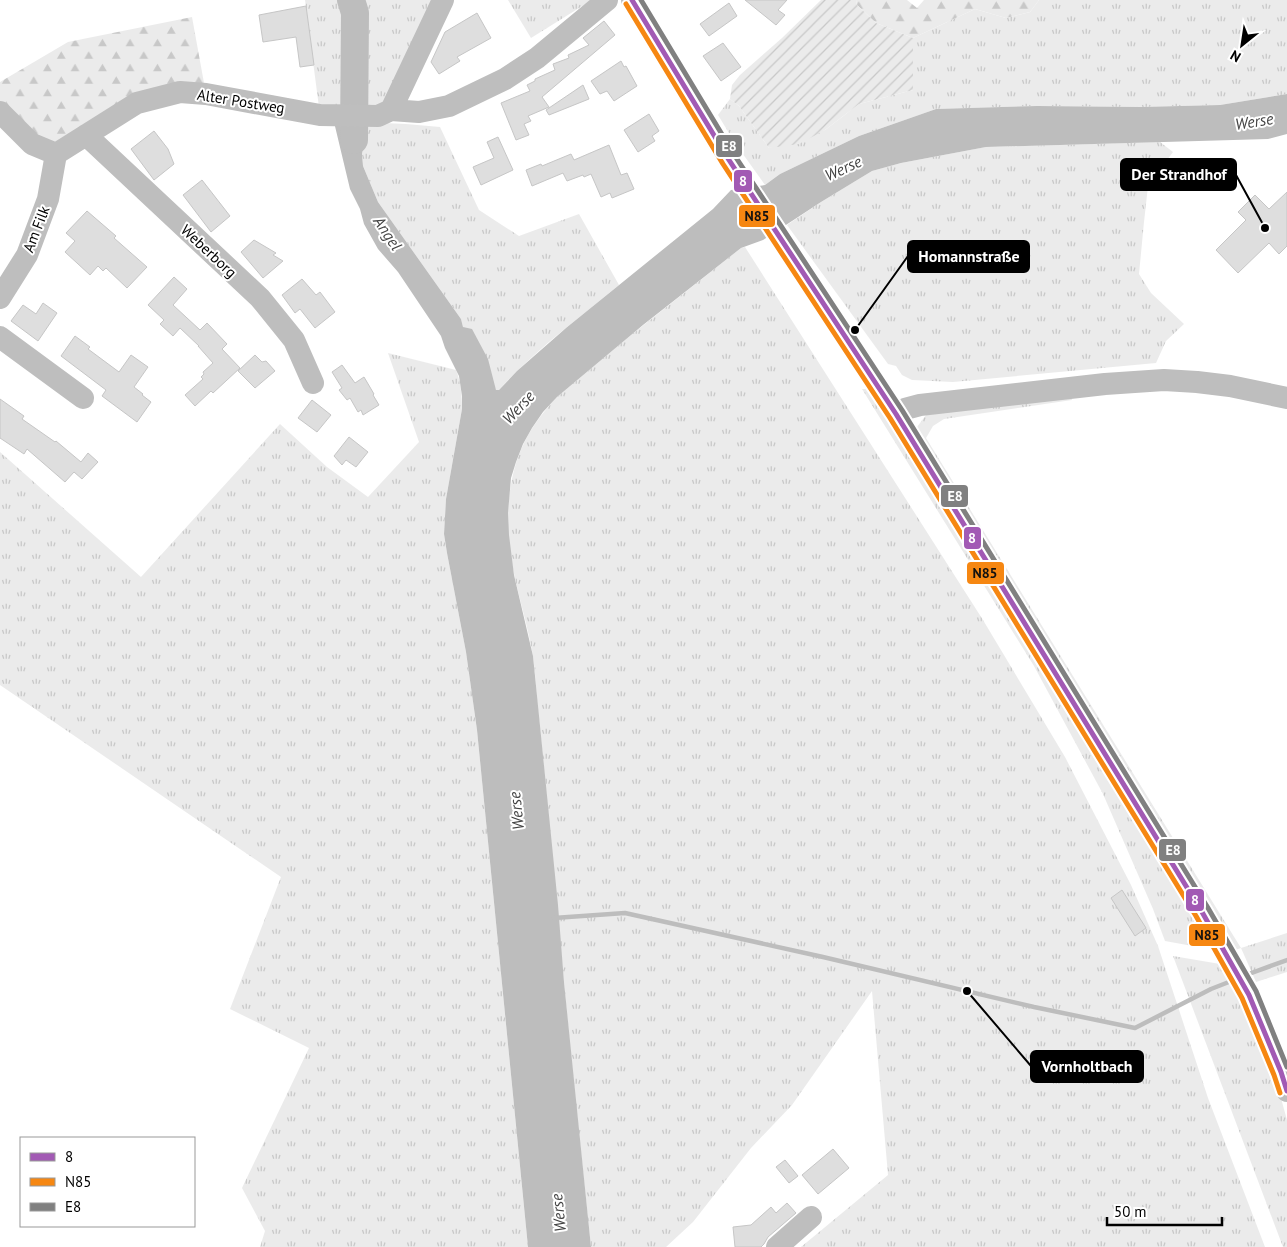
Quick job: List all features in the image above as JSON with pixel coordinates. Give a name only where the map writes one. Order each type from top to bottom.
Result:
[{"type":"street","points":[[391,110],[443,0]]},
{"type":"street","name":"Alter Postweg","points":[[56,154],[137,103],[180,92],[206,94],[320,115],[378,116],[391,110],[419,112],[449,106],[505,78],[537,58],[607,0]]},
{"type":"street","points":[[632,0],[777,234],[896,414],[1202,912],[1249,995],[1287,1091]]},
{"type":"street","points":[[0,112],[32,144],[56,154]]},
{"type":"street","name":"Weberborg","points":[[86,135],[260,298],[294,340],[313,383]]},
{"type":"street","name":"Am Filk","points":[[0,298],[27,255],[48,199],[56,154]]},
{"type":"street","points":[[0,337],[83,398]]},
{"type":"street","points":[[896,414],[905,409],[920,405],[1104,384],[1164,380],[1230,386],[1287,398]]},
{"type":"street","points":[[777,1247],[811,1217]]},
{"type":"green space","points":[[305,0],[351,0],[355,13],[342,105],[320,115]]},
{"type":"green space","points":[[362,0],[433,0],[384,102],[377,106],[365,107],[366,14]]},
{"type":"green space","points":[[508,0],[592,0],[531,38]]},
{"type":"green space","points":[[821,0],[856,0],[857,5],[876,23],[913,38],[913,90],[859,104],[825,130],[799,144],[769,148],[739,106],[730,99],[732,85],[740,75]]},
{"type":"green space","points":[[856,0],[907,0],[917,8],[924,0],[1039,0],[1030,12],[1006,18],[975,9],[913,38],[876,23],[857,5]]},
{"type":"green space","points":[[1039,0],[1287,0],[1287,94],[1220,105],[1141,107],[1037,106],[936,109],[859,136],[780,174],[765,185],[718,115],[730,99],[739,106],[769,148],[825,130],[859,104],[913,90],[913,38],[975,9],[1006,18],[1030,12]]},
{"type":"green space","points":[[192,17],[206,94],[180,92],[56,154],[0,112],[0,82],[68,42]]},
{"type":"green space","points":[[362,122],[440,127],[479,210],[519,236],[579,214],[619,285],[542,349],[499,390],[496,390],[463,327],[461,319],[378,202],[363,166],[364,142]]},
{"type":"green space","points":[[1160,142],[1173,152],[1167,160],[1150,168],[1139,274],[1151,293],[1184,324],[1166,341],[1156,363],[953,382],[912,380],[902,375],[896,366],[888,364],[787,225],[872,171],[901,163],[986,147]]},
{"type":"green space","points":[[745,247],[983,620],[1065,757],[1131,885],[1158,946],[1208,1098],[1265,1247],[801,1247],[888,1175],[872,991],[792,1105],[751,1148],[693,1222],[666,1247],[591,1247],[570,1049],[533,656],[512,566],[508,530],[512,478],[521,449],[528,436],[557,397],[631,335],[741,248]]},
{"type":"green space","points":[[388,353],[456,370],[461,389],[462,409],[446,499],[444,534],[466,652],[477,730],[528,1247],[260,1247],[265,1231],[242,1188],[309,1048],[230,1009],[281,877],[0,685],[0,452],[141,577],[280,424],[327,467],[368,497],[419,442]]},
{"type":"green space","points":[[862,389],[867,389],[891,423],[1204,926],[1198,947],[1165,941],[1103,794],[1034,666]]},
{"type":"green space","points":[[1071,394],[1072,400],[944,419],[933,426],[926,438],[1241,948],[1235,950],[919,440],[917,427],[926,415]]},
{"type":"green space","points":[[1287,933],[1287,972],[1256,982],[1241,948]]},
{"type":"green space","points":[[1173,956],[1220,964],[1251,1021],[1274,1073],[1287,1120],[1287,1247],[1283,1247]]},
{"type":"water","name":"Werse","points":[[1287,94],[1287,134],[1268,139],[986,147],[901,163],[872,171],[763,240],[741,248],[643,325],[557,397],[532,428],[523,444],[511,478],[508,513],[509,535],[514,575],[533,656],[591,1247],[528,1247],[477,730],[466,652],[444,534],[446,499],[462,409],[459,376],[441,336],[398,272],[378,249],[364,224],[360,209],[350,189],[334,122],[362,122],[364,142],[363,166],[378,202],[461,319],[463,327],[472,329],[488,359],[496,390],[499,390],[517,371],[566,328],[713,209],[731,190],[765,185],[780,174],[859,136],[936,109],[1037,106],[1141,107],[1220,105]]},
{"type":"building","points":[[745,0],[787,0],[778,10],[785,15],[776,25]]},
{"type":"building","points":[[729,3],[737,16],[709,36],[700,24]]},
{"type":"building","points":[[306,6],[314,65],[300,67],[296,37],[263,42],[259,15]]},
{"type":"building","points":[[477,13],[491,38],[457,57],[460,61],[439,74],[431,62],[445,32]]},
{"type":"building","points":[[604,21],[615,35],[542,97],[549,107],[528,116],[531,121],[524,124],[529,135],[516,140],[501,103],[530,91],[527,85],[535,81],[535,79],[555,70],[553,64],[569,58],[568,55],[589,45],[583,38]]},
{"type":"building","points":[[723,43],[741,67],[721,81],[703,56]]},
{"type":"building","points":[[621,61],[624,67],[626,66],[637,86],[614,101],[607,91],[600,94],[591,81]]},
{"type":"building","points":[[583,85],[589,99],[549,115],[546,110]]},
{"type":"building","points":[[649,114],[659,131],[652,136],[655,141],[638,152],[624,130]]},
{"type":"building","points":[[154,131],[168,149],[174,164],[154,180],[131,149]]},
{"type":"building","points":[[498,137],[513,170],[481,185],[473,167],[494,158],[487,142]]},
{"type":"building","points":[[609,145],[621,175],[627,173],[634,189],[612,198],[610,193],[601,197],[591,174],[567,181],[563,173],[532,186],[526,170],[541,164],[542,166],[571,154],[574,160]]},
{"type":"building","points":[[202,180],[230,216],[211,232],[183,195]]},
{"type":"building","points":[[1287,192],[1287,246],[1279,254],[1269,243],[1238,273],[1216,250],[1246,220],[1238,212],[1255,195],[1269,209]]},
{"type":"building","points":[[87,211],[116,236],[114,238],[147,267],[127,288],[106,268],[103,271],[98,266],[90,275],[65,252],[75,241],[66,233]]},
{"type":"building","points":[[254,240],[276,253],[273,255],[283,261],[263,278],[241,252]]},
{"type":"building","points":[[174,277],[187,289],[173,305],[200,330],[207,323],[227,344],[222,349],[240,368],[213,393],[211,391],[195,406],[185,395],[203,379],[201,377],[204,374],[203,372],[213,363],[180,328],[173,336],[160,324],[164,320],[148,305]]},
{"type":"building","points":[[302,279],[316,295],[320,292],[335,312],[315,328],[300,309],[295,313],[282,295]]},
{"type":"building","points":[[43,303],[57,313],[38,341],[11,321],[23,305],[36,314]]},
{"type":"building","points":[[75,336],[90,347],[88,349],[119,372],[131,355],[148,367],[134,387],[151,402],[137,422],[102,396],[106,390],[61,356]]},
{"type":"building","points":[[255,355],[262,362],[266,361],[275,371],[255,388],[238,371]]},
{"type":"building","points":[[342,365],[355,383],[364,377],[379,405],[363,415],[361,410],[358,412],[350,398],[347,400],[339,390],[342,388],[332,372]]},
{"type":"building","points":[[0,399],[24,416],[22,419],[56,441],[81,462],[88,453],[98,462],[82,479],[74,472],[65,482],[27,449],[24,454],[0,438]]},
{"type":"building","points":[[312,400],[331,415],[317,432],[298,418]]},
{"type":"building","points":[[349,437],[368,452],[356,467],[346,460],[342,465],[334,456]]},
{"type":"building","points":[[1122,890],[1146,928],[1135,936],[1111,898]]},
{"type":"building","points":[[833,1149],[849,1168],[818,1194],[802,1175]]},
{"type":"building","points":[[785,1160],[798,1176],[789,1183],[776,1167]]},
{"type":"building","points":[[787,1203],[796,1213],[768,1237],[761,1247],[735,1247],[733,1227],[751,1225],[771,1207],[776,1213]]},
{"type":"waterway","name":"Angel","points":[[351,0],[355,13],[354,140]]},
{"type":"waterway","points":[[554,918],[625,913],[1034,1007],[1135,1028],[1211,989],[1234,980]]},
{"type":"waterway","points":[[1246,975],[1287,960]]},
{"type":"transit line","name":"8","points":[[632,0],[729,160],[896,414],[1202,912],[1249,995],[1287,1091]]},
{"type":"transit line","name":"E8","points":[[641,0],[735,156],[902,410],[1208,908],[1256,991],[1287,1067]]},
{"type":"transit line","name":"N85","points":[[626,4],[723,164],[890,418],[1196,916],[1242,998],[1280,1093]]},
{"type":"place","name":"Der Strandhof","points":[[1265,228]]},
{"type":"place","name":"Homannstraße","points":[[855,330]]},
{"type":"place","name":"Vornholtbach","points":[[967,991]]}]
